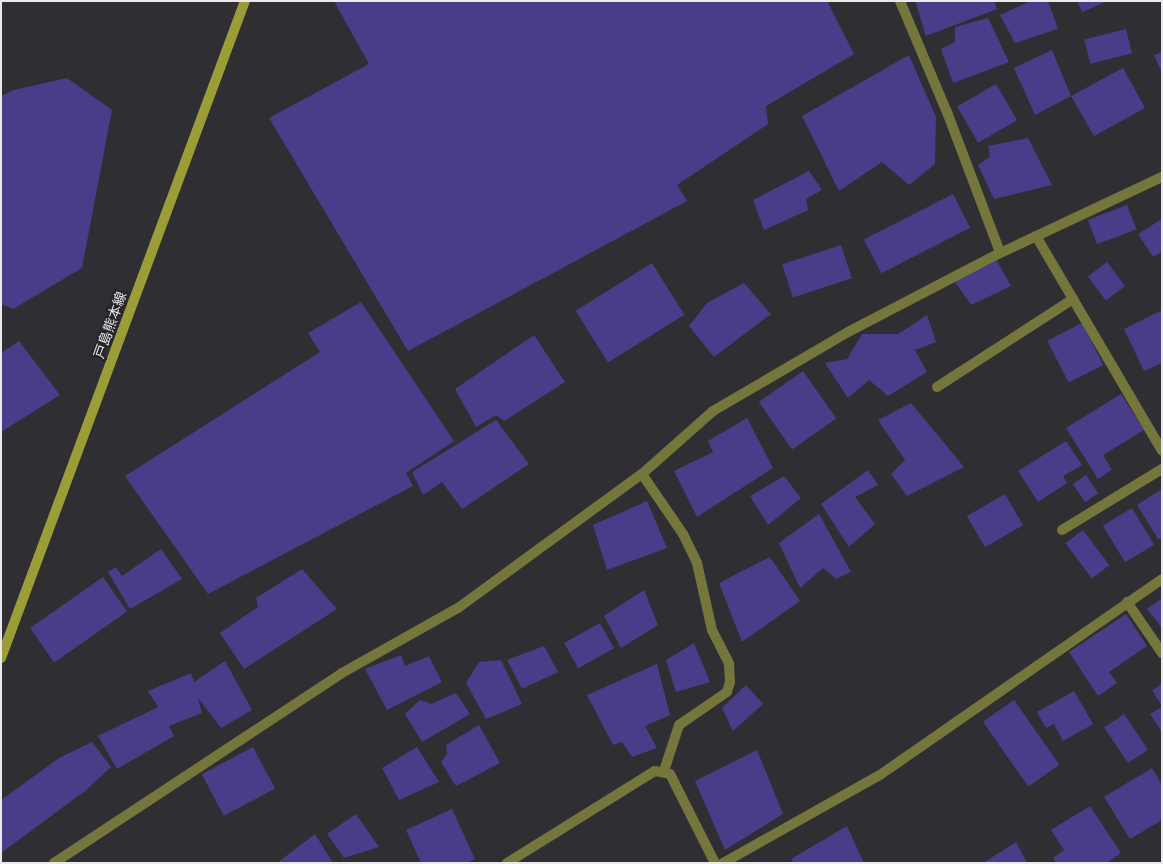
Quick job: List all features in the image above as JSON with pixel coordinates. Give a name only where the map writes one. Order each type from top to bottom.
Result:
[{"type":"main road","name":"戸島熊本線","points":[[1,658],[245,1]]},
{"type":"street","points":[[900,1],[947,112],[1000,252]]},
{"type":"street","points":[[54,863],[342,673],[458,608],[642,474],[713,411],[848,332],[1000,252],[1162,177]]},
{"type":"street","points":[[1036,236],[1162,451]]},
{"type":"street","points":[[937,387],[1073,299]]},
{"type":"street","points":[[1062,530],[1162,469]]},
{"type":"street","points":[[642,474],[683,534],[697,563],[712,630],[729,664],[730,682],[727,692],[679,726],[664,771]]},
{"type":"street","points":[[723,863],[880,775],[1162,579]]},
{"type":"street","points":[[1127,602],[1162,653]]},
{"type":"street","points":[[507,863],[655,771],[664,771],[670,774],[715,863]]},
{"type":"building","points":[[334,1],[827,1],[854,54],[766,106],[768,124],[677,185],[687,201],[408,351],[269,118],[369,64]]},
{"type":"building","points":[[915,1],[994,1],[997,9],[926,36]]},
{"type":"building","points":[[1031,1],[1048,1],[1058,29],[1015,43],[1000,15]]},
{"type":"building","points":[[1077,1],[1108,1],[1082,12]]},
{"type":"building","points":[[988,18],[1009,62],[953,83],[941,49],[955,42],[955,27]]},
{"type":"building","points":[[1126,29],[1132,53],[1090,64],[1084,39]]},
{"type":"building","points":[[1052,50],[1071,96],[1035,115],[1014,68]]},
{"type":"building","points":[[1162,52],[1162,73],[1154,55]]},
{"type":"building","points":[[909,55],[936,117],[935,164],[909,185],[882,162],[839,191],[802,116]]},
{"type":"building","points":[[1123,68],[1145,108],[1094,136],[1071,96]]},
{"type":"building","points":[[67,78],[112,110],[82,268],[13,309],[1,304],[1,96],[14,90]]},
{"type":"building","points":[[996,84],[1017,120],[978,143],[957,106]]},
{"type":"building","points":[[1028,138],[1052,185],[994,199],[978,165],[990,157],[988,146]]},
{"type":"building","points":[[809,171],[822,190],[806,199],[808,210],[764,230],[753,200]]},
{"type":"building","points":[[953,194],[970,228],[881,273],[864,239]]},
{"type":"building","points":[[1127,205],[1136,229],[1097,244],[1088,220]]},
{"type":"building","points":[[1162,219],[1162,252],[1153,257],[1138,234]]},
{"type":"building","points":[[841,245],[852,278],[793,297],[782,264]]},
{"type":"building","points":[[994,256],[1011,286],[971,305],[955,282]]},
{"type":"building","points":[[1107,262],[1125,286],[1106,300],[1088,276]]},
{"type":"building","points":[[652,263],[684,315],[608,362],[576,311]]},
{"type":"building","points":[[744,283],[771,314],[714,357],[689,326],[707,303]]},
{"type":"building","points":[[361,302],[454,441],[406,473],[413,486],[208,594],[125,476],[320,352],[308,333]]},
{"type":"building","points":[[1162,310],[1162,363],[1144,371],[1124,329]]},
{"type":"building","points":[[927,315],[936,342],[915,350],[927,372],[888,396],[869,380],[848,398],[825,363],[847,359],[862,334],[898,334]]},
{"type":"building","points":[[1082,323],[1103,365],[1069,383],[1047,341]]},
{"type":"building","points":[[534,335],[565,382],[504,421],[496,415],[476,427],[455,389]]},
{"type":"building","points":[[19,341],[60,395],[1,432],[1,353]]},
{"type":"building","points":[[803,371],[836,419],[792,449],[759,402]]},
{"type":"building","points":[[1121,394],[1144,430],[1103,455],[1112,470],[1098,479],[1066,428]]},
{"type":"building","points":[[911,403],[964,467],[907,496],[891,474],[905,460],[878,420]]},
{"type":"building","points":[[747,418],[773,468],[697,517],[674,471],[713,452],[708,441]]},
{"type":"building","points":[[496,420],[529,464],[462,509],[442,482],[423,495],[412,472]]},
{"type":"building","points":[[1066,441],[1082,465],[1063,476],[1067,483],[1038,502],[1018,471]]},
{"type":"building","points":[[868,470],[878,485],[855,497],[875,524],[849,547],[821,504]]},
{"type":"building","points":[[1086,475],[1098,493],[1085,502],[1073,484]]},
{"type":"building","points":[[784,476],[801,498],[768,525],[750,496]]},
{"type":"building","points":[[1162,489],[1162,538],[1158,539],[1137,505]]},
{"type":"building","points":[[1005,494],[1023,525],[985,547],[967,516]]},
{"type":"building","points":[[647,501],[667,548],[607,570],[593,525]]},
{"type":"building","points":[[1132,508],[1154,545],[1125,562],[1103,526]]},
{"type":"building","points":[[819,514],[851,572],[836,579],[823,568],[800,588],[779,543]]},
{"type":"building","points":[[1083,530],[1109,565],[1092,578],[1065,543]]},
{"type":"building","points":[[161,549],[182,579],[130,609],[108,572],[116,567],[122,576]]},
{"type":"building","points":[[770,557],[800,601],[742,642],[719,583]]},
{"type":"building","points":[[302,569],[337,609],[244,669],[220,633],[258,607],[256,598]]},
{"type":"building","points":[[103,577],[127,611],[54,662],[30,628]]},
{"type":"building","points":[[644,590],[658,625],[621,648],[604,616]]},
{"type":"building","points":[[1162,598],[1162,628],[1147,609]]},
{"type":"building","points":[[1126,614],[1147,646],[1109,672],[1117,683],[1098,696],[1069,652]]},
{"type":"building","points":[[600,623],[614,648],[578,668],[564,643]]},
{"type":"building","points":[[694,643],[710,682],[676,692],[666,660]]},
{"type":"building","points":[[544,646],[558,672],[522,689],[507,660]]},
{"type":"building","points":[[401,655],[405,666],[429,656],[442,682],[387,710],[365,669]]},
{"type":"building","points":[[501,660],[522,704],[486,719],[466,683],[479,662]]},
{"type":"building","points":[[225,661],[252,710],[221,728],[198,698],[202,713],[169,726],[174,736],[117,769],[98,736],[158,707],[148,691],[191,673],[194,682]]},
{"type":"building","points":[[657,664],[670,715],[645,726],[657,748],[632,757],[622,742],[613,745],[587,695]]},
{"type":"building","points":[[1162,684],[1162,706],[1152,690]]},
{"type":"building","points":[[746,685],[763,704],[733,731],[722,708]]},
{"type":"building","points":[[1074,691],[1093,724],[1063,741],[1054,724],[1046,728],[1037,712]]},
{"type":"building","points":[[456,693],[470,714],[422,742],[405,714],[420,700],[431,704]]},
{"type":"building","points":[[1014,700],[1059,765],[1028,787],[983,722]]},
{"type":"building","points":[[1162,707],[1162,732],[1150,714]]},
{"type":"building","points":[[1124,714],[1148,750],[1128,763],[1104,727]]},
{"type":"building","points":[[479,725],[500,763],[456,786],[441,762],[447,754],[446,745]]},
{"type":"building","points":[[92,742],[111,767],[85,791],[1,853],[1,800],[59,758]]},
{"type":"building","points":[[253,747],[275,788],[224,816],[202,774]]},
{"type":"building","points":[[417,747],[439,782],[399,800],[382,768]]},
{"type":"building","points":[[757,750],[783,814],[725,850],[695,781]]},
{"type":"building","points":[[1152,768],[1162,785],[1162,820],[1130,839],[1104,797]]},
{"type":"building","points":[[1090,806],[1121,853],[1107,863],[1056,863],[1053,858],[1064,850],[1051,830]]},
{"type":"building","points":[[452,809],[475,859],[467,863],[421,863],[406,830]]},
{"type":"building","points":[[356,814],[379,847],[344,858],[327,834]]},
{"type":"building","points":[[847,826],[864,863],[793,863],[791,859]]},
{"type":"building","points":[[315,834],[333,863],[277,863]]},
{"type":"building","points":[[1016,842],[1027,863],[983,863]]}]
